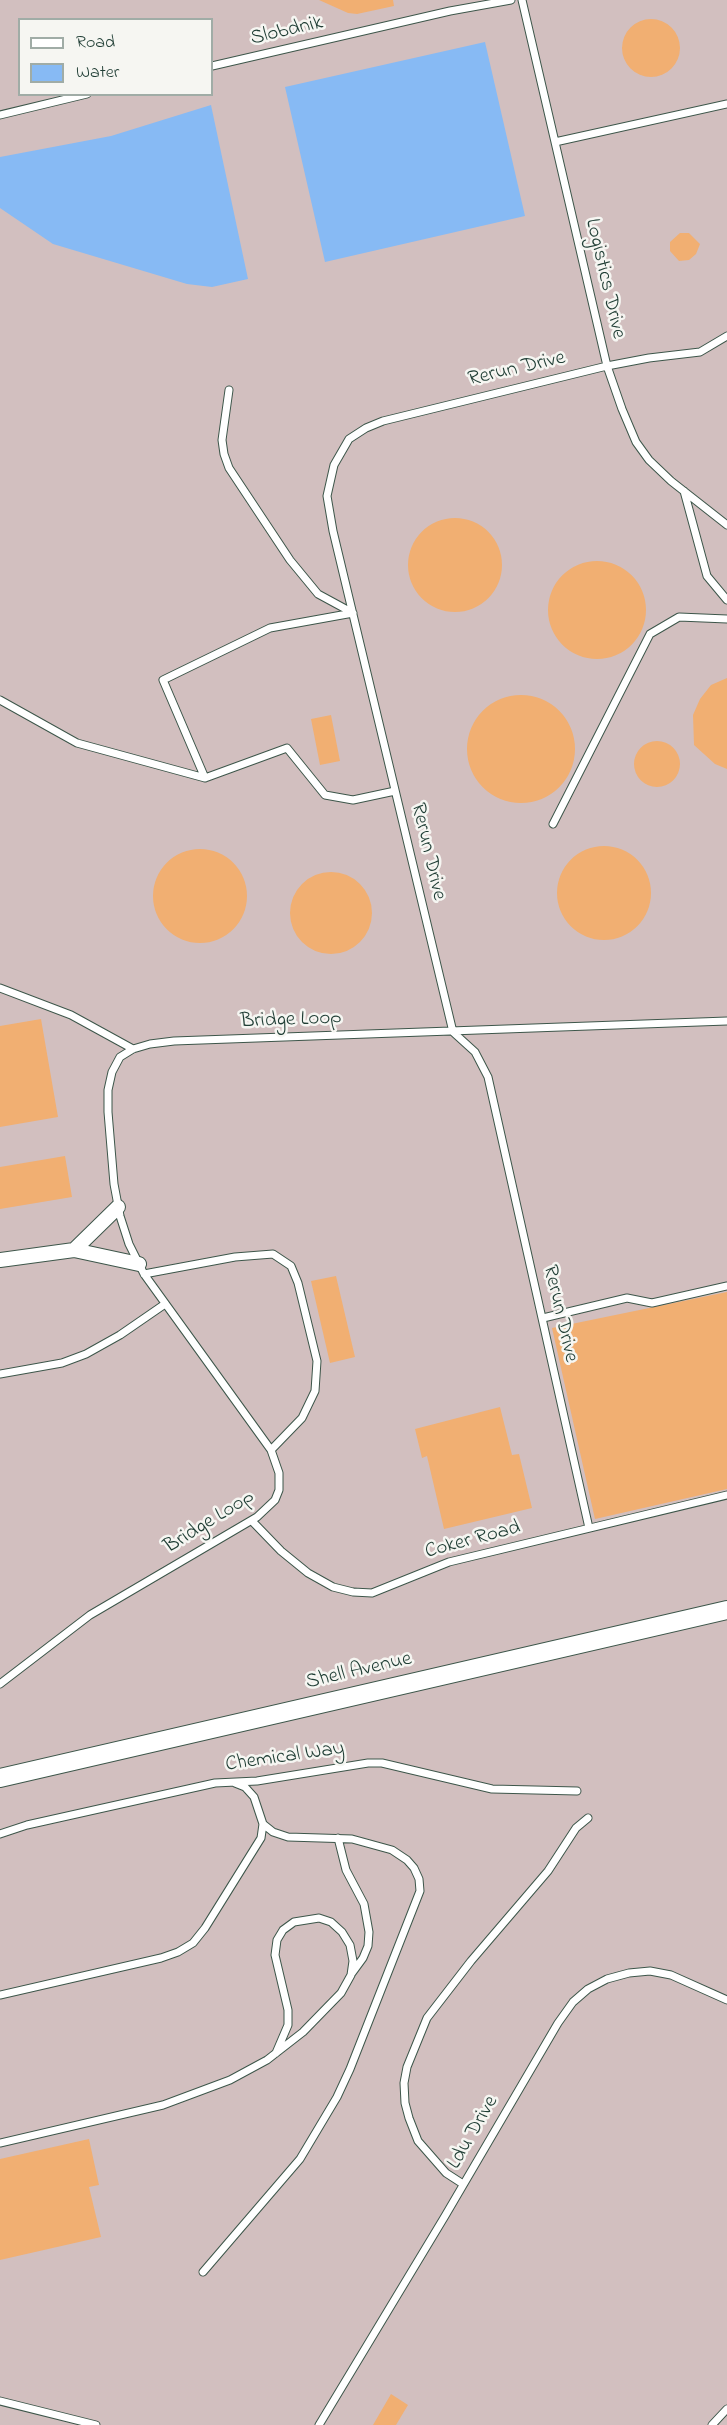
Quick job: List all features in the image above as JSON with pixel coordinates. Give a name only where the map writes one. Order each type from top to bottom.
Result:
[{"type":"street","points":[[74,1250],[118,1207]]},
{"type":"street","points":[[0,1260],[74,1250],[141,1269]]},
{"type":"street","name":"Shell Avenue","points":[[0,1778],[727,1610]]},
{"type":"lane","name":"Slobdnik","points":[[213,66],[450,11],[511,0]]},
{"type":"lane","name":"Logistics Drive","points":[[522,0],[607,366],[622,409],[636,442],[649,460],[727,525]]},
{"type":"lane","points":[[0,115],[79,96]]},
{"type":"lane","points":[[555,142],[727,104]]},
{"type":"lane","name":"Rerun Drive","points":[[589,1528],[488,1077],[475,1052],[453,1032],[333,531],[327,496],[334,465],[349,440],[366,428],[406,414],[607,366],[700,352],[727,336]]},
{"type":"lane","points":[[229,390],[222,440],[224,454],[230,468],[290,560],[318,594],[353,613]]},
{"type":"lane","points":[[684,491],[707,576],[727,600]]},
{"type":"lane","points":[[205,778],[163,680],[270,628],[353,613]]},
{"type":"lane","points":[[553,824],[650,634],[679,617],[727,619]]},
{"type":"lane","points":[[0,700],[77,743],[205,778],[287,748],[325,795],[353,800],[396,790]]},
{"type":"lane","points":[[0,988],[71,1015],[133,1048]]},
{"type":"lane","name":"Bridge Loop","points":[[0,1684],[90,1615],[252,1521],[275,1500],[279,1490],[279,1473],[271,1450],[165,1304],[141,1269],[129,1244],[114,1184],[108,1090],[112,1072],[120,1058],[133,1048],[174,1041],[727,1021]]},
{"type":"lane","points":[[141,1269],[273,1254],[291,1266],[298,1283],[316,1361],[315,1391],[302,1418],[271,1450]]},
{"type":"lane","points":[[543,1318],[627,1298],[652,1303],[727,1286]]},
{"type":"lane","points":[[0,1374],[62,1363],[86,1354],[120,1335],[165,1304]]},
{"type":"lane","name":"Coker Road","points":[[252,1521],[281,1551],[308,1573],[333,1587],[353,1592],[372,1593],[449,1562],[727,1495]]},
{"type":"lane","name":"Chemical Way","points":[[0,1834],[38,1822],[215,1784],[257,1781],[368,1763],[382,1763],[492,1789],[577,1791]]},
{"type":"lane","points":[[0,1995],[161,1958],[178,1952],[192,1943],[205,1928],[261,1838],[263,1824],[254,1797],[245,1787],[232,1782]]},
{"type":"lane","points":[[464,2184],[446,2173],[418,2141],[405,2103],[404,2083],[407,2067],[427,2018],[471,1961],[548,1870],[576,1828],[588,1818]]},
{"type":"lane","points":[[203,2272],[300,2159],[337,2097],[420,1892],[419,1879],[414,1868],[392,1850],[374,1844],[338,1838],[288,1837],[273,1832],[263,1824]]},
{"type":"lane","points":[[0,2143],[164,2105],[230,2080],[276,2053],[303,2032],[341,1993],[368,1946],[369,1932],[364,1904],[345,1870],[338,1838]]},
{"type":"lane","points":[[276,2053],[288,2025],[288,2010],[274,1955],[277,1940],[283,1929],[306,1918],[319,1918],[331,1922],[342,1932],[350,1945],[351,1975]]},
{"type":"lane","name":"Ldu Drive","points":[[319,2425],[558,2023],[573,2002],[588,1989],[618,1976],[650,1971],[671,1975],[727,2001]]},
{"type":"lane","points":[[0,2401],[96,2425]]},
{"type":"lane","points":[[712,2425],[727,2409]]},
{"type":"shaded area","points":[[0,0],[727,0],[727,2425],[0,2425]]},
{"type":"water","points":[[485,42],[525,216],[325,262],[285,87]]},
{"type":"water","points":[[211,105],[248,279],[212,287],[187,284],[53,244],[0,208],[0,157],[111,136]]},
{"type":"building","points":[[319,0],[393,0],[394,6],[357,14],[348,13]]},
{"type":"building","points":[[651,19],[662,21],[675,32],[680,48],[678,59],[667,72],[651,77],[640,75],[627,64],[622,48],[624,37],[635,24]]},
{"type":"building","points":[[680,233],[689,233],[700,244],[696,254],[689,260],[679,261],[670,251],[670,242]]},
{"type":"building","points":[[455,518],[473,522],[488,532],[498,547],[502,565],[498,583],[488,598],[473,608],[455,612],[437,608],[422,598],[412,583],[408,565],[412,547],[422,532],[437,522]]},
{"type":"building","points":[[597,561],[616,565],[632,575],[642,591],[646,610],[642,629],[632,645],[616,655],[597,659],[578,655],[562,645],[552,629],[548,610],[552,591],[562,575],[578,565]]},
{"type":"building","points":[[727,678],[727,769],[715,764],[694,745],[693,715],[700,699],[711,685]]},
{"type":"building","points":[[521,695],[542,699],[559,711],[571,728],[575,749],[571,770],[559,787],[542,799],[521,803],[500,799],[483,787],[471,770],[467,749],[471,728],[483,711],[500,699]]},
{"type":"building","points":[[331,715],[340,761],[320,765],[311,719]]},
{"type":"building","points":[[657,741],[666,742],[673,748],[679,755],[679,773],[673,780],[666,786],[657,787],[648,786],[641,780],[635,773],[634,764],[635,755],[641,748],[648,742]]},
{"type":"building","points":[[604,846],[622,850],[637,860],[647,875],[651,893],[647,911],[637,926],[622,936],[604,940],[586,936],[571,926],[561,911],[557,893],[561,875],[571,860],[586,850]]},
{"type":"building","points":[[200,849],[218,853],[233,863],[243,878],[247,896],[243,914],[233,929],[218,939],[200,943],[182,939],[167,929],[157,914],[153,896],[157,878],[167,863],[182,853]]},
{"type":"building","points":[[331,872],[347,875],[360,884],[369,897],[372,913],[369,929],[360,942],[347,951],[331,954],[315,951],[302,942],[293,929],[290,913],[293,897],[302,884],[315,875]]},
{"type":"building","points":[[41,1019],[58,1117],[0,1127],[0,1026]]},
{"type":"building","points":[[65,1156],[72,1197],[0,1209],[0,1167]]},
{"type":"building","points":[[336,1276],[355,1357],[330,1363],[311,1281]]},
{"type":"building","points":[[727,1292],[727,1489],[595,1519],[552,1328]]},
{"type":"building","points":[[500,1407],[512,1455],[519,1454],[532,1508],[444,1529],[427,1456],[422,1458],[415,1429]]},
{"type":"building","points":[[89,2139],[99,2185],[89,2187],[101,2237],[0,2260],[0,2159]]},
{"type":"building","points":[[391,2394],[408,2405],[396,2425],[373,2425]]}]
